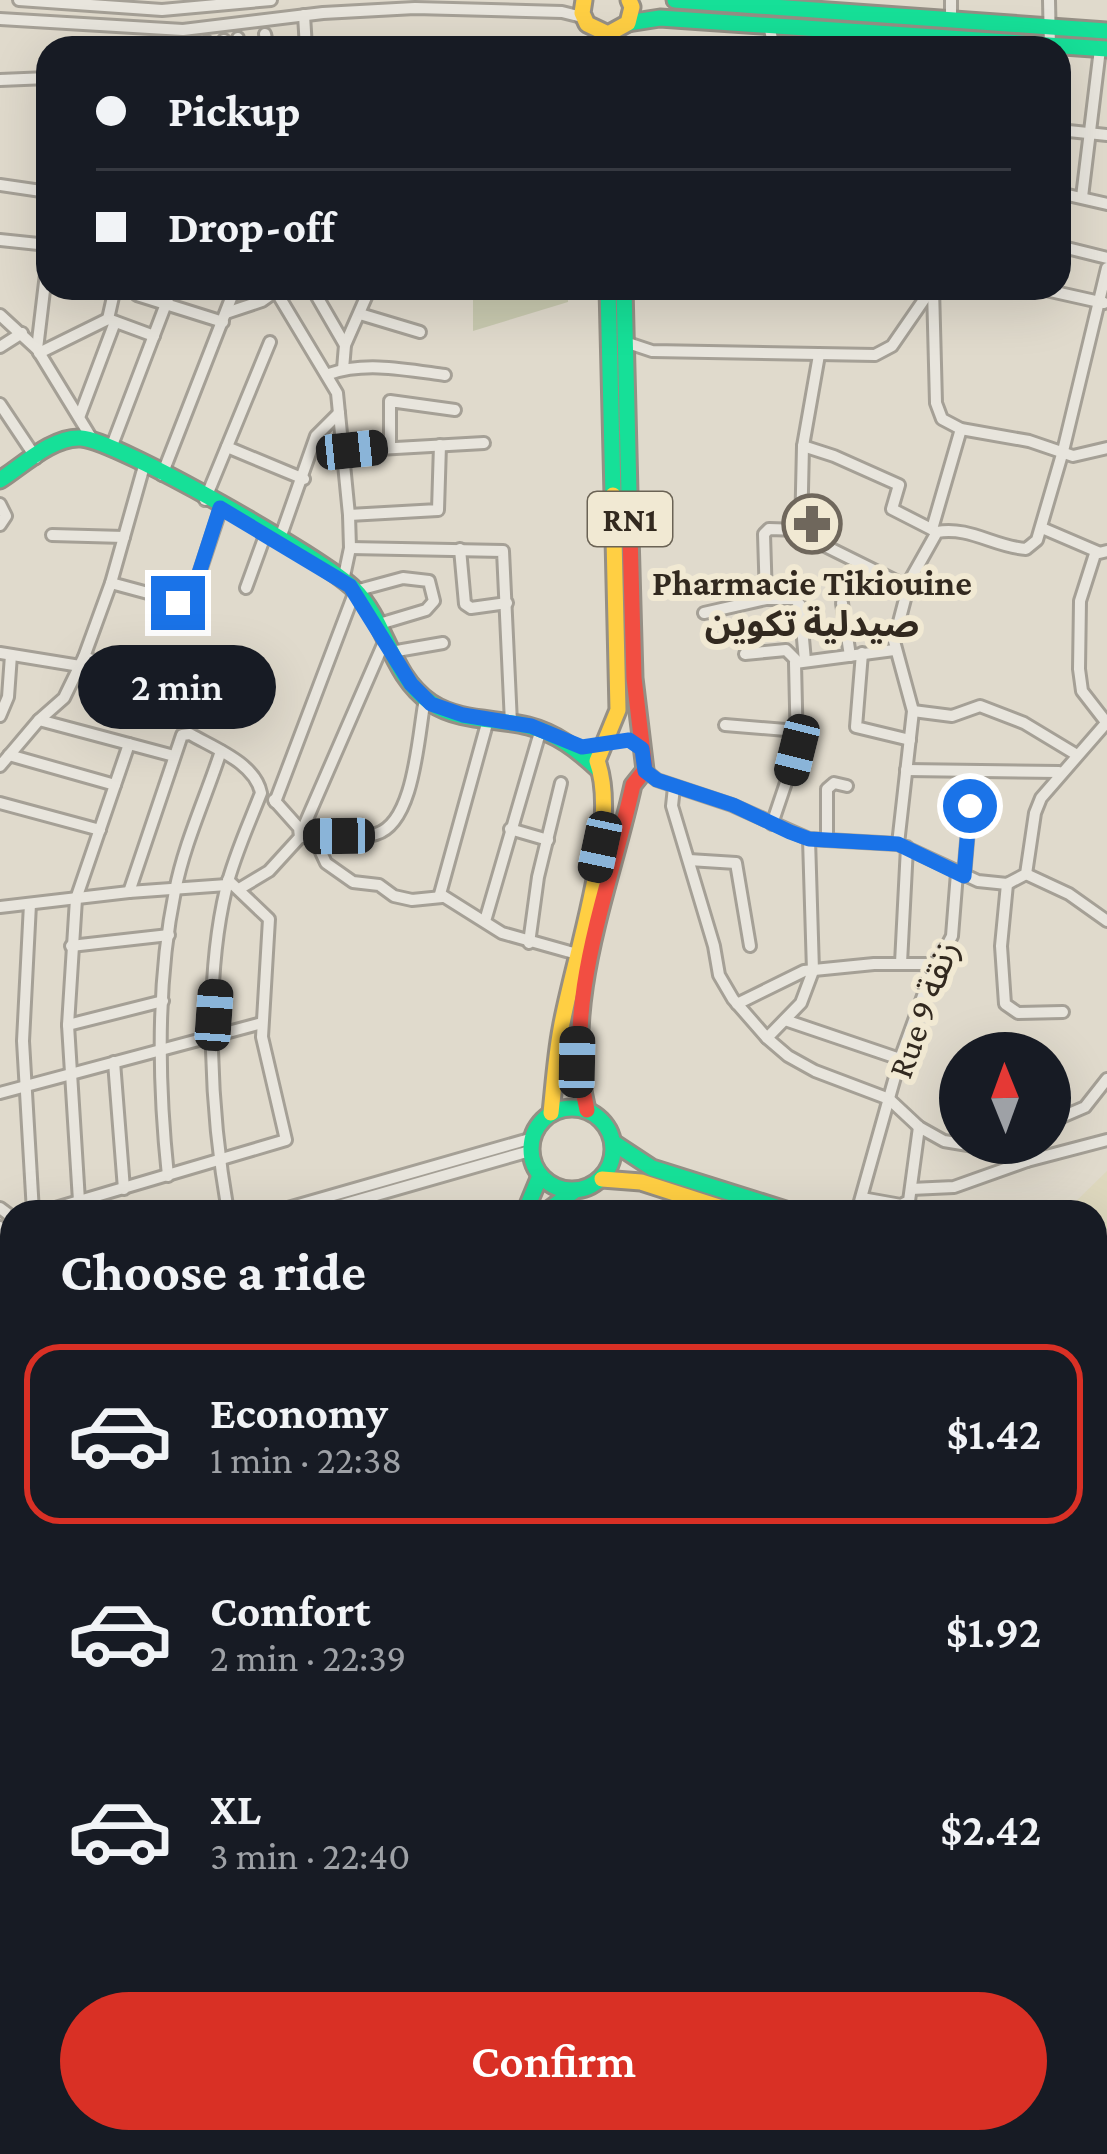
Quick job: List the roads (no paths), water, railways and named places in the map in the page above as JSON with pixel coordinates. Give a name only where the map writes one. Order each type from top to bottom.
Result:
[{"type":"main road","points":[[623,36],[632,7],[629,0]]},
{"type":"main road","points":[[674,0],[837,6],[1107,31]]},
{"type":"main road","points":[[584,9],[599,36]]},
{"type":"main road","points":[[607,36],[625,25],[652,18],[879,36]]},
{"type":"main road","points":[[1071,47],[1103,49]]},
{"type":"main road","name":"RN1","points":[[551,1113],[554,1062],[600,847],[605,745],[617,710],[608,300]]},
{"type":"main road","name":"RN1","points":[[587,1110],[580,1096],[578,1034],[642,749],[634,678],[624,300]]},
{"type":"main road","points":[[0,480],[66,441],[92,439],[273,537],[349,586],[425,699],[451,712],[542,729],[570,743],[602,776],[623,788],[637,780]]},
{"type":"main road","points":[[570,743],[605,745],[629,740],[642,749]]},
{"type":"main road","points":[[574,1191],[555,1187],[540,1176],[531,1144],[540,1123],[563,1109],[587,1110],[600,1118],[614,1143],[652,1168],[754,1200]]},
{"type":"main road","points":[[602,1179],[612,1162],[614,1143]]},
{"type":"main road","points":[[530,1200],[540,1176]]},
{"type":"main road","points":[[562,1200],[602,1179],[641,1182],[697,1200]]},
{"type":"street","points":[[19,0],[139,10],[271,0]]},
{"type":"street","points":[[951,0],[951,18]]},
{"type":"street","points":[[1049,0],[1049,36]]},
{"type":"street","points":[[0,19],[183,30],[304,15],[428,7],[584,9]]},
{"type":"street","points":[[304,15],[305,36]]},
{"type":"street","points":[[775,26],[775,36]]},
{"type":"street","points":[[183,30],[183,36]]},
{"type":"street","points":[[1082,197],[1103,49]]},
{"type":"street","points":[[0,80],[36,79]]},
{"type":"street","points":[[1071,131],[1107,135]]},
{"type":"street","points":[[0,184],[36,190]]},
{"type":"street","points":[[1071,195],[1107,204]]},
{"type":"street","points":[[0,240],[36,244]]},
{"type":"street","points":[[1071,249],[1107,258]]},
{"type":"street","points":[[803,446],[899,485],[892,509],[934,531],[964,532],[1026,549],[1032,546],[1042,528],[1104,303],[1107,268]]},
{"type":"street","points":[[1071,296],[1104,303]]},
{"type":"street","points":[[38,351],[43,300]]},
{"type":"street","points":[[80,415],[112,320],[114,300]]},
{"type":"street","points":[[153,300],[224,317],[263,300]]},
{"type":"street","points":[[111,448],[168,300]]},
{"type":"street","points":[[162,476],[228,300]]},
{"type":"street","points":[[275,802],[349,586],[350,548],[338,393],[281,300]]},
{"type":"street","points":[[319,300],[345,345]]},
{"type":"street","points":[[343,369],[345,345],[365,300]]},
{"type":"street","points":[[626,341],[652,351],[884,352],[925,300]]},
{"type":"street","points":[[933,300],[938,412],[950,426],[1009,436],[1081,457],[1107,448]]},
{"type":"street","points":[[360,314],[420,332]]},
{"type":"street","points":[[0,315],[38,351],[92,439]]},
{"type":"street","points":[[38,351],[112,320],[154,336]]},
{"type":"street","points":[[0,347],[22,334]]},
{"type":"street","points":[[111,583],[185,603],[191,598],[227,447],[270,342]]},
{"type":"street","points":[[627,367],[652,351]]},
{"type":"street","points":[[819,355],[803,446],[800,530],[803,537],[908,587]]},
{"type":"street","points":[[328,374],[343,369],[401,369],[445,375]]},
{"type":"street","points":[[390,446],[390,401],[455,410]]},
{"type":"street","points":[[0,404],[36,458]]},
{"type":"street","points":[[246,588],[304,478],[316,436],[339,413]]},
{"type":"street","points":[[901,963],[906,770],[914,711],[894,650],[896,625],[934,531],[961,429]]},
{"type":"street","points":[[343,451],[484,443]]},
{"type":"street","points":[[349,515],[438,510],[440,445]]},
{"type":"street","points":[[227,447],[304,478]]},
{"type":"street","points":[[115,785],[4,760],[64,698],[82,662],[111,583],[144,466]]},
{"type":"street","points":[[0,504],[6,516],[0,525]]},
{"type":"street","points":[[1026,874],[1035,813],[1060,772],[1107,722],[1082,691],[1079,669],[1081,601],[1102,552],[1042,528]]},
{"type":"street","points":[[766,599],[764,534],[770,529],[800,530]]},
{"type":"street","points":[[52,535],[124,537]]},
{"type":"street","points":[[350,548],[502,551],[511,723]]},
{"type":"street","points":[[460,549],[465,604],[471,608],[507,603]]},
{"type":"street","points":[[0,907],[231,885],[269,872],[305,836],[384,639],[434,602],[433,588],[418,578],[349,586]]},
{"type":"street","points":[[704,614],[766,599],[799,601],[802,662]]},
{"type":"street","points":[[842,603],[856,654],[856,727],[910,740]]},
{"type":"street","points":[[384,639],[443,643]]},
{"type":"street","points":[[746,654],[786,650],[802,662]]},
{"type":"street","points":[[772,824],[789,782],[798,731],[793,668],[802,662],[894,650]]},
{"type":"street","points":[[0,716],[8,698],[5,654],[82,662],[174,691]]},
{"type":"street","points":[[305,836],[375,834],[397,820],[410,783],[425,699]]},
{"type":"street","points":[[914,711],[952,716],[980,706],[1016,719],[1077,755]]},
{"type":"street","points":[[39,720],[174,756]]},
{"type":"street","points":[[442,897],[488,720]]},
{"type":"street","points":[[725,724],[798,731]]},
{"type":"street","points":[[484,921],[542,729]]},
{"type":"street","points":[[129,892],[180,738],[188,734],[246,769],[326,863],[353,882],[379,885],[401,898],[442,897],[502,933],[578,954]]},
{"type":"street","points":[[79,1200],[68,1074],[76,898],[129,744]]},
{"type":"street","points":[[168,1176],[161,1050],[169,935],[175,888],[221,752]]},
{"type":"street","points":[[906,770],[1060,772]]},
{"type":"street","name":"Rue 9 زنقة","points":[[862,1198],[900,1059],[928,982],[952,936],[973,772]]},
{"type":"street","points":[[637,780],[733,805],[809,839],[903,846],[961,874],[1007,884],[1026,874]]},
{"type":"street","points":[[530,943],[561,783]]},
{"type":"street","points":[[826,840],[827,789],[834,784],[848,786]]},
{"type":"street","points":[[226,1200],[213,1036],[231,885],[261,787]]},
{"type":"street","points":[[674,787],[671,802],[719,975],[737,1004],[788,1056],[890,1099],[919,1127],[939,1136]]},
{"type":"street","points":[[0,803],[100,830]]},
{"type":"street","points":[[510,829],[548,840]]},
{"type":"street","points":[[767,1038],[801,1003],[814,970],[809,839]]},
{"type":"street","points":[[689,860],[736,863],[750,946]]},
{"type":"street","points":[[1026,874],[1069,894],[1107,921]]},
{"type":"street","points":[[1007,884],[1001,946],[1005,1004],[1018,1013],[1063,1012]]},
{"type":"street","points":[[86,1200],[281,1144],[287,1137],[265,1062],[262,1024],[269,919],[231,885]]},
{"type":"street","points":[[30,904],[24,1086],[37,1200]]},
{"type":"street","points":[[71,946],[169,935]]},
{"type":"street","points":[[737,1004],[794,974],[814,970],[940,964]]},
{"type":"street","points":[[68,1025],[163,1001]]},
{"type":"street","points":[[784,1020],[900,1059]]},
{"type":"street","points":[[0,1093],[262,1024]]},
{"type":"street","points":[[115,1062],[124,1189]]},
{"type":"street","points":[[1071,1113],[1085,1107],[1107,1079]]},
{"type":"street","points":[[909,1200],[919,1127]]},
{"type":"street","points":[[1071,1149],[1107,1140]]},
{"type":"street","points":[[319,1200],[531,1144]]},
{"type":"street","points":[[355,1200],[531,1144]]},
{"type":"street","points":[[911,1189],[954,1187],[1019,1164]]},
{"type":"street","points":[[862,1198],[873,1200]]},
{"type":"place","name":"Pharmacie Tikiouine صيدلية تكوين","points":[[812,524]]}]
